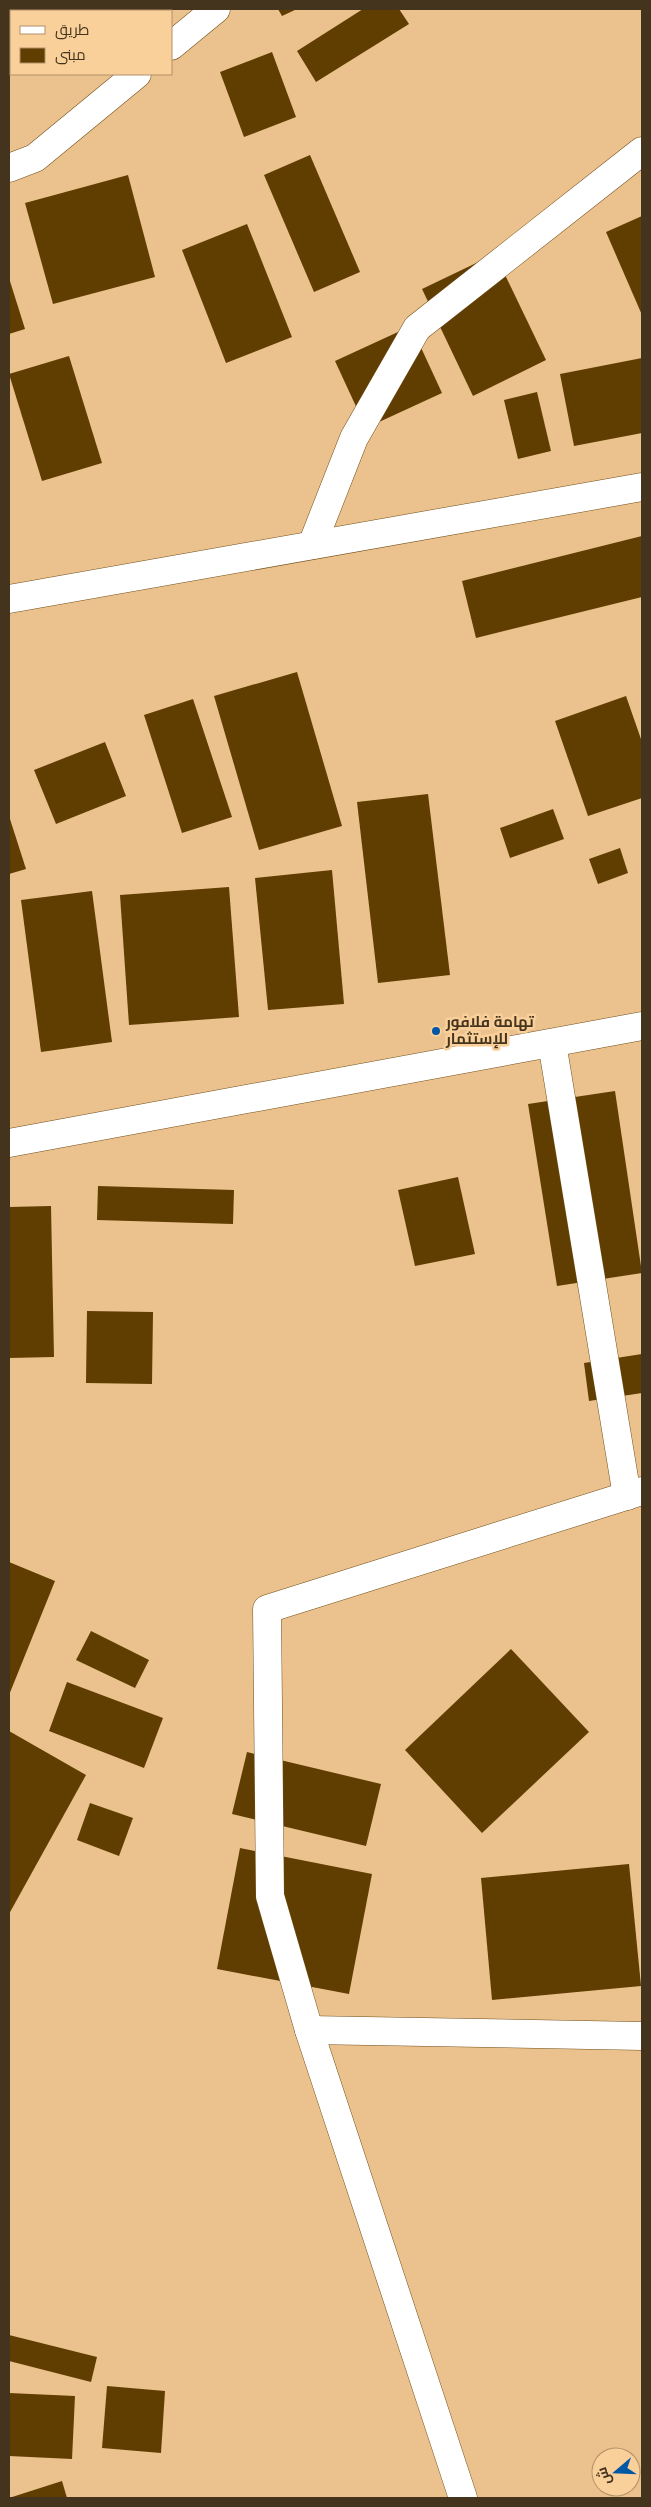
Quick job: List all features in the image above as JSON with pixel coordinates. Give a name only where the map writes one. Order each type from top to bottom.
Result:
[{"type":"street","points":[[172,45],[216,9]]},
{"type":"street","points":[[9,168],[35,158],[137,75]]},
{"type":"street","points":[[312,545],[354,438],[416,328],[642,151]]},
{"type":"street","points":[[9,599],[642,487]]},
{"type":"street","points":[[9,1143],[642,1026]]},
{"type":"street","points":[[463,2498],[309,2030],[270,1896],[267,1609],[635,1494],[552,1043]]},
{"type":"street","points":[[309,2030],[642,2036]]},
{"type":"building","points":[[9,9],[57,9],[10,10],[9,60]]},
{"type":"building","points":[[278,9],[297,9],[282,16]]},
{"type":"building","points":[[363,9],[399,9],[409,24],[316,82],[297,51]]},
{"type":"building","points":[[272,52],[296,117],[244,137],[220,72]]},
{"type":"building","points":[[310,155],[360,272],[314,292],[264,175]]},
{"type":"building","points":[[128,175],[155,277],[53,304],[25,203]]},
{"type":"building","points":[[642,216],[642,315],[606,232]]},
{"type":"building","points":[[247,224],[292,337],[226,363],[182,250]]},
{"type":"building","points":[[495,254],[546,360],[473,396],[422,289]]},
{"type":"building","points":[[9,278],[25,329],[9,334]]},
{"type":"building","points":[[411,326],[442,393],[366,428],[335,361]]},
{"type":"building","points":[[69,356],[102,463],[42,481],[9,374]]},
{"type":"building","points":[[642,358],[642,433],[574,446],[560,374]]},
{"type":"building","points":[[537,392],[551,451],[518,459],[504,400]]},
{"type":"building","points":[[642,536],[642,597],[476,638],[462,581]]},
{"type":"building","points":[[297,672],[342,826],[259,850],[214,696]]},
{"type":"building","points":[[626,696],[642,742],[642,798],[588,816],[555,721]]},
{"type":"building","points":[[193,699],[232,817],[182,833],[144,715]]},
{"type":"building","points":[[105,742],[126,796],[56,824],[34,770]]},
{"type":"building","points":[[428,794],[450,975],[378,983],[357,802]]},
{"type":"building","points":[[553,809],[564,839],[510,858],[500,828]]},
{"type":"building","points":[[9,816],[26,869],[9,874]]},
{"type":"building","points":[[620,848],[628,873],[598,884],[589,859]]},
{"type":"building","points":[[332,870],[344,1004],[268,1010],[255,878]]},
{"type":"building","points":[[229,887],[239,1017],[129,1025],[120,895]]},
{"type":"building","points":[[92,891],[112,1042],[41,1052],[21,900]]},
{"type":"building","points":[[615,1091],[642,1273],[557,1286],[528,1104]]},
{"type":"building","points":[[458,1177],[475,1254],[415,1266],[398,1190]]},
{"type":"building","points":[[98,1186],[234,1190],[233,1224],[97,1220]]},
{"type":"building","points":[[51,1206],[54,1357],[9,1358],[9,1207]]},
{"type":"building","points":[[87,1311],[153,1312],[152,1384],[86,1383]]},
{"type":"building","points":[[642,1354],[642,1393],[589,1401],[584,1363]]},
{"type":"building","points":[[9,1562],[55,1581],[9,1695]]},
{"type":"building","points":[[91,1631],[149,1660],[135,1688],[76,1660]]},
{"type":"building","points":[[511,1649],[589,1732],[482,1833],[405,1750]]},
{"type":"building","points":[[67,1682],[163,1718],[144,1768],[49,1731]]},
{"type":"building","points":[[9,1731],[86,1775],[9,1914]]},
{"type":"building","points":[[247,1752],[381,1784],[366,1846],[232,1814]]},
{"type":"building","points":[[90,1803],[133,1818],[119,1856],[77,1840]]},
{"type":"building","points":[[240,1848],[372,1874],[349,1994],[217,1969]]},
{"type":"building","points":[[629,1864],[641,1986],[492,2000],[481,1878]]},
{"type":"building","points":[[9,2335],[97,2357],[91,2382],[9,2361]]},
{"type":"building","points":[[107,2386],[165,2391],[161,2453],[102,2448]]},
{"type":"building","points":[[9,2393],[75,2396],[72,2459],[9,2456]]},
{"type":"building","points":[[62,2481],[67,2498],[9,2498]]},
{"type":"place","name":"تهامة فلافور للإستثمار","points":[[436,1031]]}]
